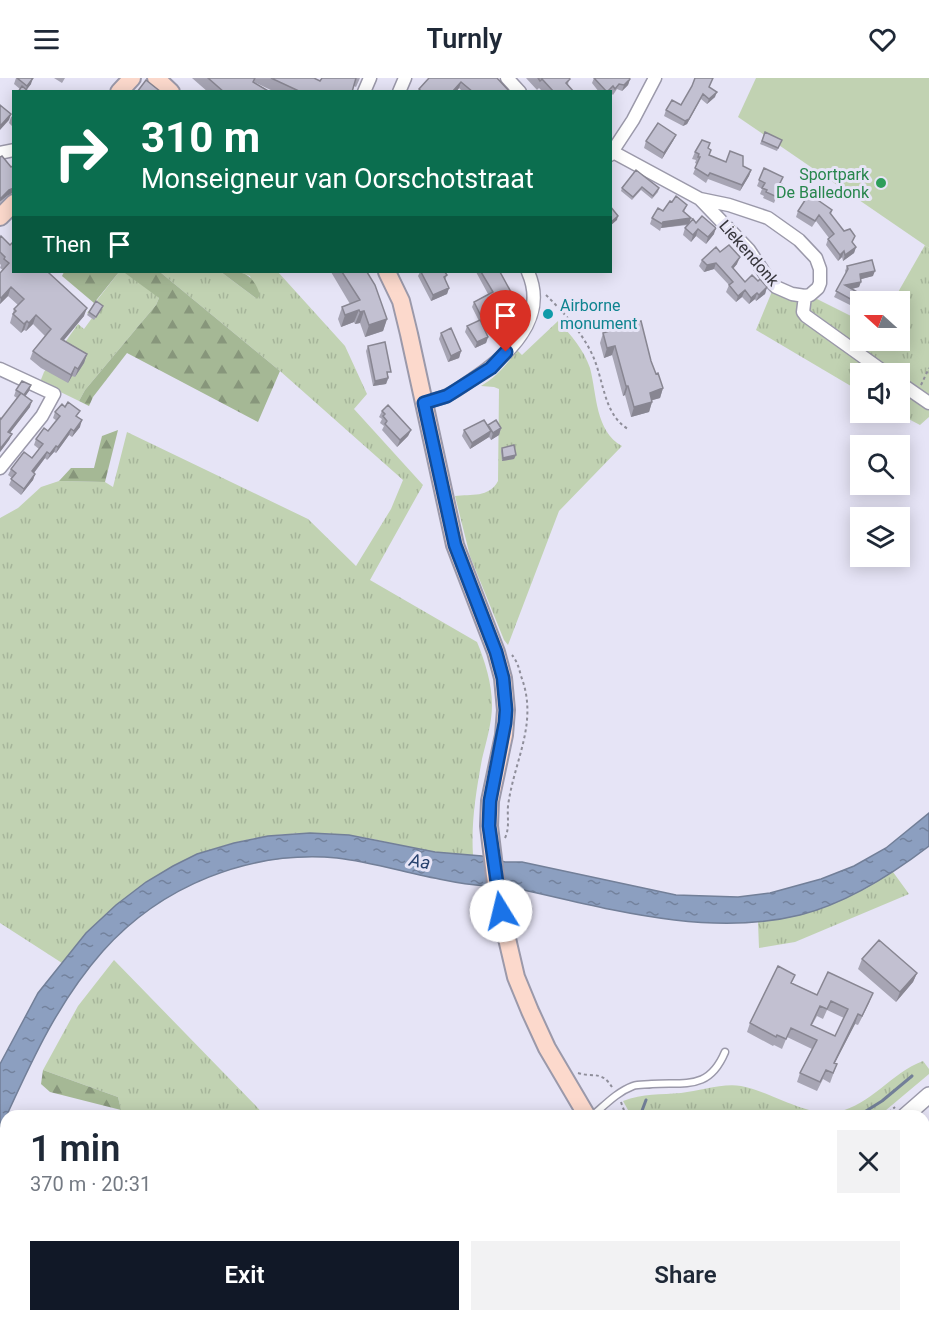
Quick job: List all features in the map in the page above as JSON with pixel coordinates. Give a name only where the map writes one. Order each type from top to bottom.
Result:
[{"type":"main road","points":[[120,90],[132,78]]},
{"type":"main road","points":[[156,78],[169,90]]},
{"type":"main road","points":[[0,217],[12,204]]},
{"type":"main road","points":[[387,273],[401,301],[455,545],[496,652],[503,678],[506,710],[504,735],[490,801],[489,826],[498,892],[516,977],[547,1048],[583,1110]]},
{"type":"street","points":[[507,78],[518,90]]},
{"type":"street","points":[[612,153],[656,78]]},
{"type":"street","name":"Liekendonk","points":[[612,153],[700,199],[729,205],[768,218],[799,240],[816,258],[820,269],[818,288],[805,296],[792,294],[776,287],[749,250],[700,199]]},
{"type":"street","points":[[424,403],[447,396],[491,368],[520,338],[530,315],[534,292],[528,273]]},
{"type":"street","points":[[805,296],[803,312],[806,316],[872,363]]},
{"type":"street","points":[[0,369],[54,394],[42,416],[0,468]]},
{"type":"street","points":[[910,390],[929,403]]},
{"type":"street","points":[[912,1110],[929,1095]]},
{"type":"lane","points":[[599,1110],[616,1095],[635,1085],[679,1084],[698,1081],[712,1075],[720,1065],[725,1052]]},
{"type":"path","points":[[534,292],[544,294],[562,310],[579,333],[593,356],[611,411],[621,425],[628,429]]},
{"type":"path","points":[[915,394],[929,368]]},
{"type":"path","points":[[577,1072],[599,1075],[608,1080],[625,1110]]},
{"type":"green space","name":"Sportpark De Balledonk","points":[[756,78],[929,78],[929,248],[738,117]]},
{"type":"green space","points":[[925,245],[929,248],[929,396],[910,382],[910,363],[883,363],[867,351],[910,351],[910,291],[899,291]]},
{"type":"green space","points":[[64,273],[118,273],[94,303],[62,276]]},
{"type":"green space","points":[[118,273],[126,273],[159,298],[156,305],[85,390],[79,401],[40,382],[44,372],[78,324],[84,329],[92,318],[87,313]]},
{"type":"green space","points":[[125,273],[161,273],[280,371],[258,422],[127,353],[93,397],[89,406],[79,401],[85,390],[156,305],[159,298]]},
{"type":"green space","points":[[161,273],[222,273],[257,299],[250,276],[242,273],[279,273],[345,346],[367,394],[354,409],[423,485],[370,580],[477,642],[480,649],[489,681],[492,705],[476,795],[473,855],[432,852],[358,836],[303,833],[262,837],[223,846],[187,860],[153,878],[120,902],[90,930],[62,963],[0,923],[0,518],[18,508],[41,487],[59,481],[105,482],[113,487],[127,432],[308,519],[356,566],[391,509],[403,480],[280,371]]},
{"type":"green space","points":[[222,273],[241,273],[250,277],[260,295],[257,299]]},
{"type":"green space","points":[[773,289],[799,300],[799,318],[864,363],[850,363],[850,386],[756,330]]},
{"type":"green space","points":[[811,297],[850,316],[850,339],[811,311],[807,303]]},
{"type":"green space","points":[[558,321],[584,355],[590,368],[602,422],[613,439],[622,446],[559,511],[508,645],[470,556],[455,496],[485,493],[498,481],[499,389],[481,386],[501,370],[517,350],[522,355]]},
{"type":"green space","points":[[910,396],[929,409],[929,417],[920,425],[910,420]]},
{"type":"green space","points":[[118,430],[105,482],[59,481],[71,468],[94,468],[102,436]]},
{"type":"green space","points":[[893,872],[909,894],[795,942],[759,948],[758,922],[800,915],[827,906]]},
{"type":"green space","points":[[114,960],[260,1110],[121,1110],[118,1097],[43,1070],[78,1006]]},
{"type":"green space","points":[[923,1061],[929,1069],[929,1074],[886,1110],[843,1110],[871,1096],[912,1066]]},
{"type":"green space","points":[[43,1070],[118,1097],[121,1110],[50,1092],[41,1084]]},
{"type":"green space","points":[[734,1085],[752,1089],[810,1110],[628,1110],[623,1101],[645,1095],[681,1093]]},
{"type":"water","name":"Aa","points":[[929,813],[929,846],[868,887],[835,903],[800,915],[765,921],[729,923],[656,918],[515,888],[455,882],[337,858],[304,857],[271,860],[240,867],[209,877],[179,891],[126,928],[103,951],[86,971],[57,1014],[9,1110],[0,1110],[0,1064],[38,993],[86,933],[116,905],[146,882],[197,854],[234,843],[268,836],[310,833],[349,835],[435,852],[482,856],[505,862],[522,862],[676,895],[738,897],[770,893],[821,879],[854,866],[886,848]]},
{"type":"building","points":[[17,78],[33,78],[27,86]]},
{"type":"building","points":[[208,78],[255,78],[253,82],[267,90],[222,90]]},
{"type":"building","points":[[271,78],[314,78],[320,81],[322,78],[356,78],[353,90],[297,90]]},
{"type":"building","points":[[429,78],[497,78],[508,90],[471,90],[461,82],[454,90],[419,89]]},
{"type":"building","points":[[538,78],[569,78],[566,83],[572,90],[552,90],[542,79],[540,81]]},
{"type":"building","points":[[594,78],[630,79],[624,85],[619,84],[615,89],[613,86],[605,90]]},
{"type":"building","points":[[695,78],[713,78],[709,87],[717,92],[709,99],[703,94],[689,119],[685,121],[666,110],[672,100],[681,105]]},
{"type":"building","points":[[146,80],[158,90],[138,90]]},
{"type":"building","points":[[0,105],[11,114],[0,126]]},
{"type":"building","points":[[658,123],[676,135],[664,153],[646,141]]},
{"type":"building","points":[[765,132],[782,140],[778,148],[762,141]]},
{"type":"building","points":[[702,140],[710,143],[709,155],[726,162],[730,151],[743,156],[743,166],[751,170],[742,185],[710,173],[708,176],[695,168],[700,157],[695,152]]},
{"type":"building","points":[[2,156],[12,166],[12,189],[0,199],[0,157]]},
{"type":"building","points":[[764,168],[783,177],[777,197],[762,188],[765,183],[759,180]]},
{"type":"building","points":[[636,170],[659,188],[653,196],[642,187],[633,197],[622,188]]},
{"type":"building","points":[[809,194],[832,210],[830,213],[844,231],[850,229],[855,236],[852,242],[856,247],[845,255],[844,251],[840,255],[828,239],[834,234],[819,215],[815,221],[798,211]]},
{"type":"building","points":[[676,196],[687,205],[683,211],[691,218],[662,224],[652,218],[658,208],[663,211]]},
{"type":"building","points":[[612,208],[618,216],[612,221]]},
{"type":"building","points":[[702,216],[716,228],[708,237],[698,229],[693,235],[685,228],[693,219],[696,223]]},
{"type":"building","points":[[1,236],[10,245],[12,243],[12,273],[49,273],[87,308],[61,339],[87,354],[78,369],[75,367],[71,375],[33,351],[51,329],[36,315],[29,323],[27,321],[24,324],[13,314],[16,311],[14,309],[24,299],[11,287],[0,297],[0,273],[9,263],[0,252]]},
{"type":"building","points":[[729,245],[740,257],[732,267],[745,282],[752,275],[758,281],[760,279],[767,287],[759,295],[757,293],[751,298],[745,290],[738,296],[729,285],[733,282],[716,263],[707,265],[702,260],[716,247],[720,252]]},
{"type":"building","points":[[872,260],[875,271],[860,274],[861,282],[845,285],[856,291],[850,291],[850,299],[836,291],[848,269],[847,266]]},
{"type":"building","points":[[343,273],[368,273],[375,285],[387,319],[369,325],[364,311],[359,310],[345,315],[342,307],[360,300]]},
{"type":"building","points":[[422,273],[446,273],[447,275],[444,277],[449,288],[433,295]]},
{"type":"building","points":[[482,273],[501,273],[517,303],[493,315],[496,321],[486,326],[474,302],[493,292]]},
{"type":"building","points":[[96,301],[103,306],[96,317],[89,312]]},
{"type":"building","points":[[480,320],[488,337],[477,342],[467,326]]},
{"type":"building","points":[[641,321],[651,361],[663,388],[650,393],[652,402],[634,407],[615,346],[607,348],[603,333]]},
{"type":"building","points":[[451,328],[461,351],[451,356],[441,333]]},
{"type":"building","points":[[385,342],[391,372],[387,372],[388,378],[375,381],[368,346]]},
{"type":"building","points":[[22,381],[31,385],[24,395],[16,390]]},
{"type":"building","points":[[21,393],[32,401],[8,432],[12,434],[0,449],[0,418]]},
{"type":"building","points":[[68,402],[80,411],[76,416],[82,420],[74,431],[71,429],[58,447],[56,446],[50,454],[47,452],[32,471],[35,474],[24,489],[11,479],[16,473],[11,469],[24,452],[32,458],[43,444],[36,439],[44,428],[48,431],[60,416],[55,412],[62,404],[65,407]]},
{"type":"building","points":[[388,405],[411,430],[400,440],[385,424],[387,421],[382,411]]},
{"type":"building","points":[[484,420],[491,431],[472,443],[464,430]]},
{"type":"building","points":[[496,420],[501,428],[493,433],[488,425]]},
{"type":"building","points":[[514,445],[516,455],[503,458],[502,448]]},
{"type":"building","points":[[879,940],[917,973],[900,992],[862,959]]},
{"type":"building","points":[[778,966],[795,975],[791,983],[817,995],[828,972],[873,993],[862,1016],[858,1014],[834,1063],[837,1064],[833,1073],[826,1070],[820,1082],[800,1073],[817,1040],[791,1028],[786,1039],[777,1035],[776,1037],[750,1023]],"holes":[[[831,1001],[848,1009],[835,1036],[811,1025],[820,1006],[827,1009]]]},
{"type":"waterway","points":[[868,1110],[912,1076]]},
{"type":"waterway","points":[[642,1110],[646,1100]]},
{"type":"place","name":"Sportpark De Balledonk","points":[[881,183]]},
{"type":"place","name":"Airborne monument","points":[[548,314]]},
{"type":"route","points":[[501,911],[489,826],[490,801],[504,735],[506,710],[503,678],[496,652],[455,545],[424,403],[447,396],[491,368],[506,352]]}]
